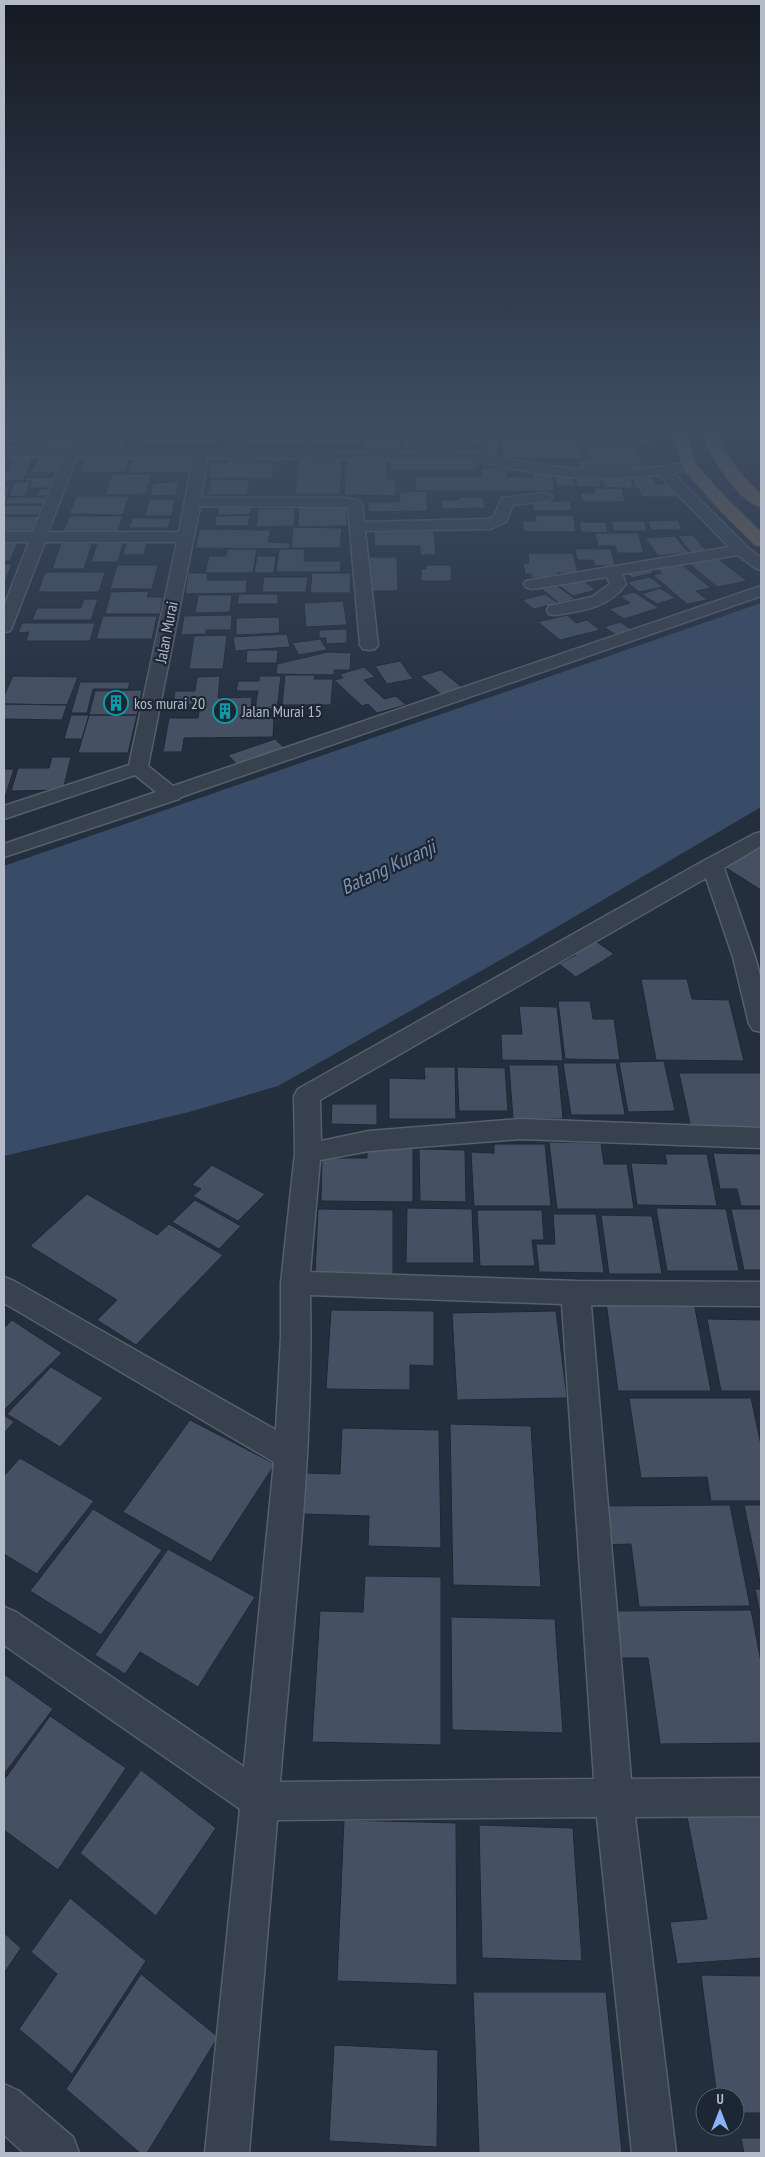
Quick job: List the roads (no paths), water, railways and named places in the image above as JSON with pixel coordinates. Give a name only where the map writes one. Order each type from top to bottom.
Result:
[{"type":"highway","points":[[747,528],[761,541]]},
{"type":"street","points":[[4,627],[43,528]]},
{"type":"street","name":"Jalan Murai","points":[[138,768],[187,528]]},
{"type":"street","points":[[358,528],[369,645]]},
{"type":"street","points":[[719,528],[741,550],[761,565]]},
{"type":"street","points":[[4,537],[185,537]]},
{"type":"street","points":[[532,584],[741,550]]},
{"type":"street","points":[[555,610],[579,607],[601,600],[613,593],[618,584],[612,570]]},
{"type":"street","points":[[4,851],[761,592]]},
{"type":"street","points":[[4,813],[138,768],[172,795]]},
{"type":"street","points":[[227,2153],[291,1456],[296,1337],[295,1283],[308,1153],[307,1096],[761,838]]},
{"type":"street","points":[[712,865],[744,957],[761,1024]]},
{"type":"street","points":[[308,1153],[369,1141],[521,1129],[761,1138]]},
{"type":"street","points":[[295,1283],[576,1293],[761,1294]]},
{"type":"street","points":[[4,1289],[291,1456]]},
{"type":"street","points":[[576,1293],[614,1798],[654,2153]]},
{"type":"street","points":[[4,1624],[260,1801],[761,1798]]},
{"type":"street","points":[[4,2106],[57,2153]]},
{"type":"water","name":"Batang Kuranji","points":[[761,603],[761,807],[516,951],[278,1086],[189,1112],[4,1156],[4,866]]},
{"type":"place","name":"kos murai 20","points":[[116,703]]},
{"type":"place","name":"Jalan Murai 15","points":[[225,711]]}]
